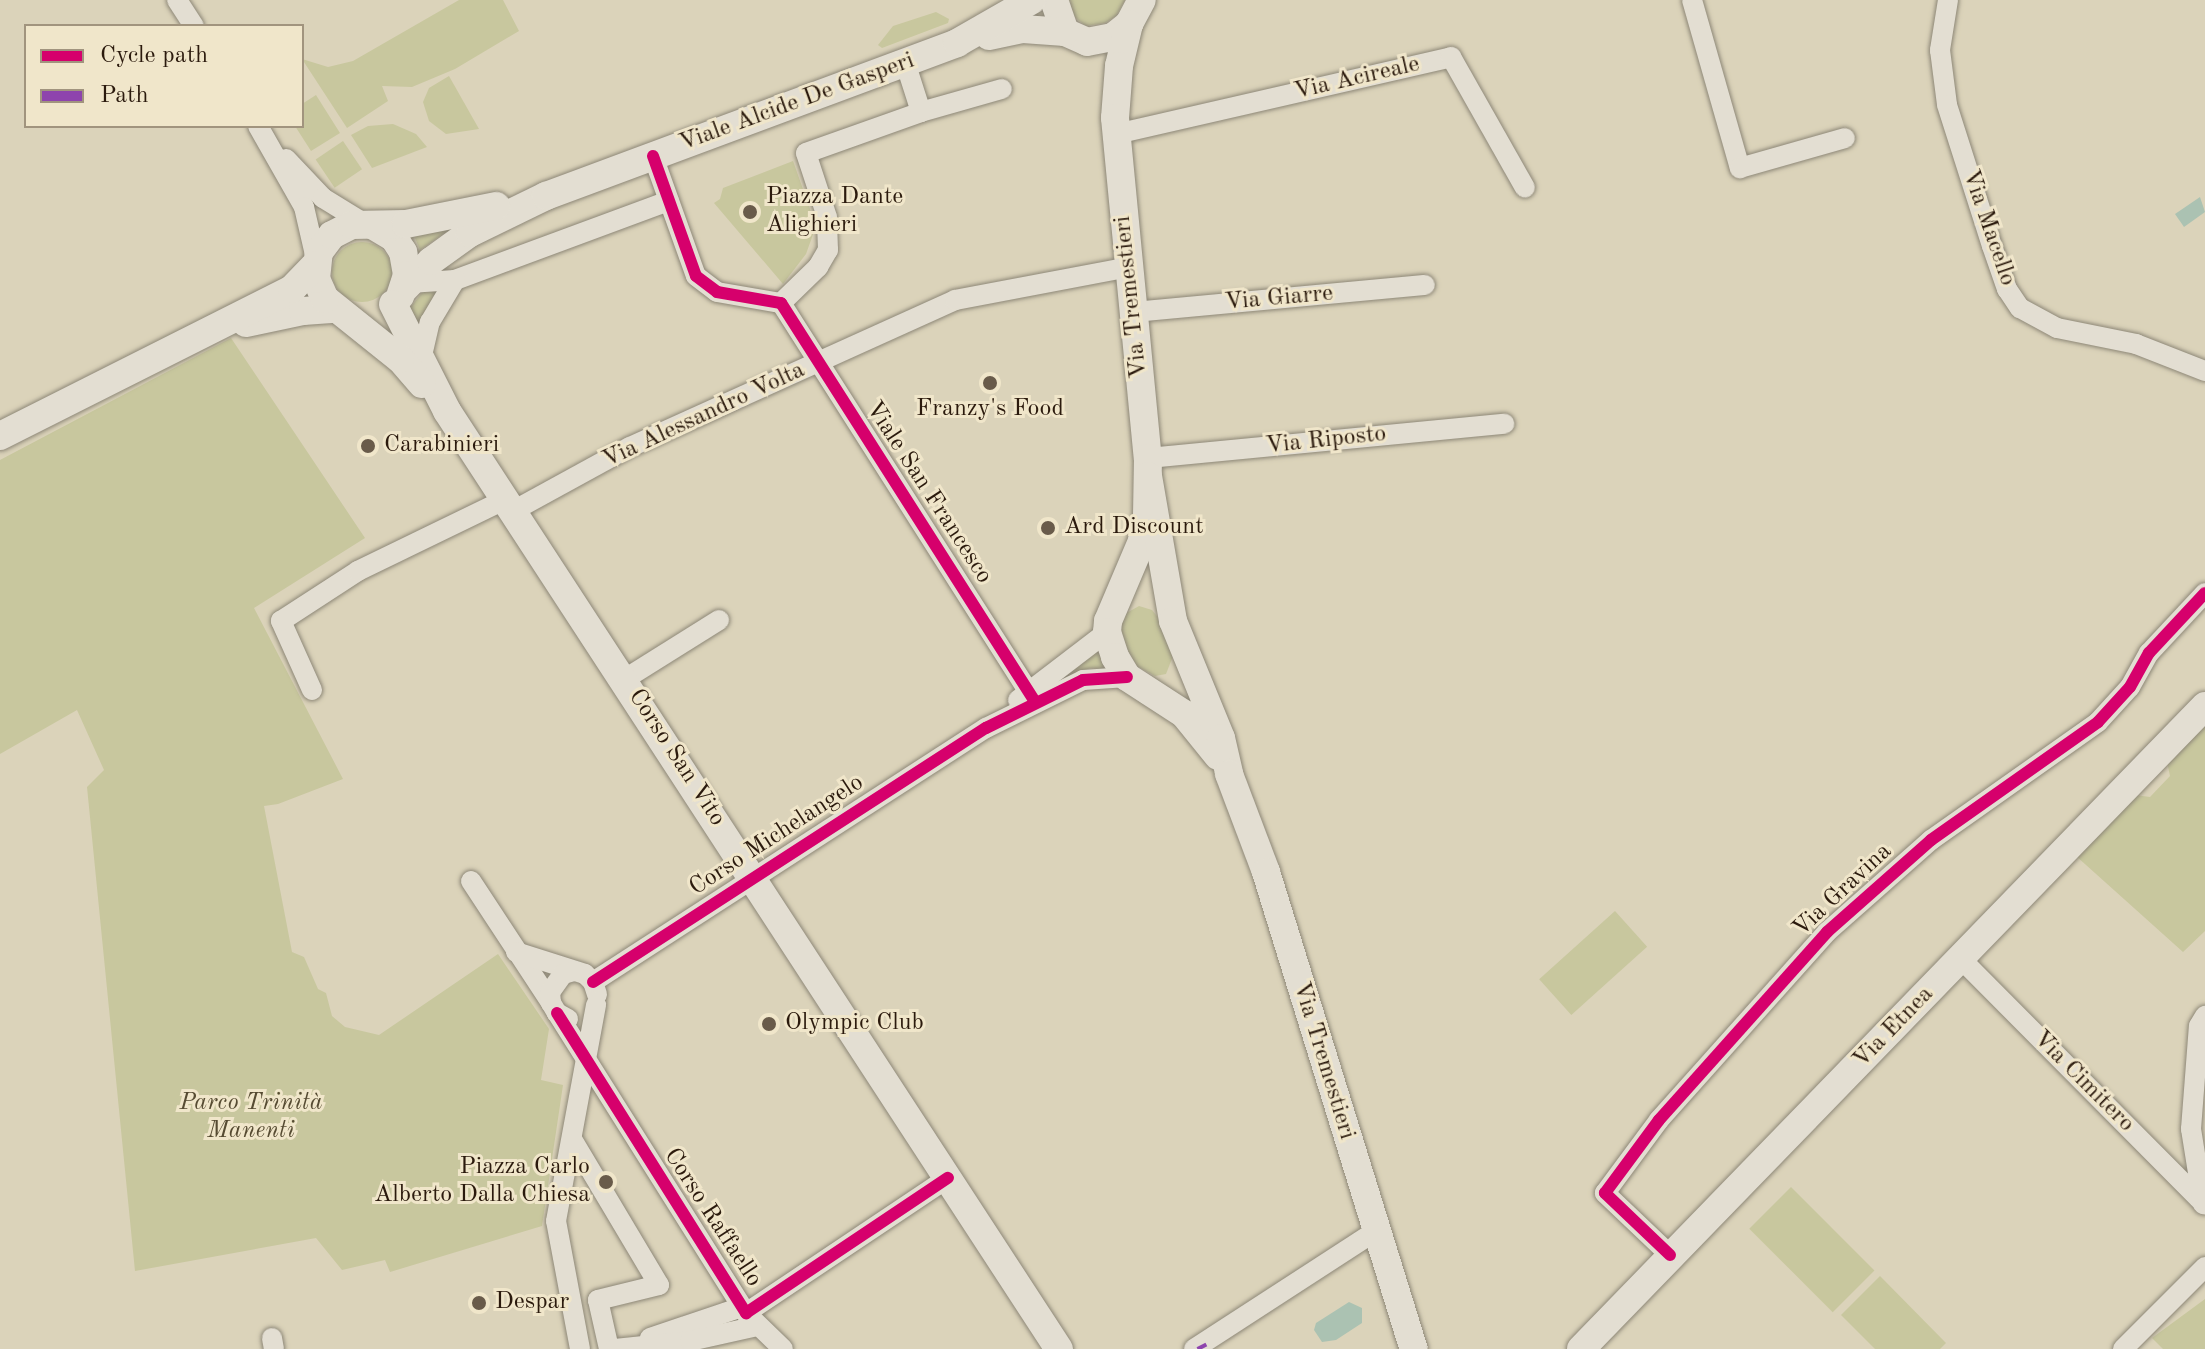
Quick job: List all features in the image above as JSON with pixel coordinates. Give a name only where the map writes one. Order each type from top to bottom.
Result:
[{"type":"main road","points":[[957,43],[1032,0]]},
{"type":"main road","points":[[1054,0],[1070,36],[1102,76],[1115,126]]},
{"type":"main road","points":[[957,43],[1023,29],[1097,42],[1113,37],[1140,9]]},
{"type":"main road","points":[[1115,126],[1119,66],[1140,9]]},
{"type":"main road","name":"Viale Alcide De Gasperi","points":[[546,196],[957,43]]},
{"type":"main road","name":"Via Tremestieri","points":[[1115,126],[1148,467]]},
{"type":"main road","points":[[0,436],[292,289],[316,262],[332,235],[352,225],[370,226],[459,216],[546,196]]},
{"type":"main road","points":[[199,337],[303,311],[341,312],[368,317],[402,292],[431,261],[470,233],[546,196]]},
{"type":"main road","points":[[370,226],[394,238],[403,252],[407,267],[402,292],[421,360],[447,411]]},
{"type":"main road","points":[[316,262],[318,286],[341,312],[400,359],[447,411]]},
{"type":"main road","name":"Corso San Vito","points":[[447,411],[625,679],[1059,1349]]},
{"type":"main road","points":[[1148,467],[1142,541],[1110,622],[1115,657],[1138,683],[1200,730],[1229,774]]},
{"type":"main road","points":[[1138,683],[1162,691],[1181,680],[1177,632],[1148,467]]},
{"type":"main road","points":[[1110,622],[1126,604],[1150,601],[1158,604],[1177,632],[1221,738],[1229,774]]},
{"type":"main road","name":"Via Etnea","points":[[1581,1349],[2205,706]]},
{"type":"main road","name":"Via Tremestieri","points":[[1229,774],[1266,872],[1414,1349]]},
{"type":"street","points":[[177,0],[193,24]]},
{"type":"street","points":[[1692,0],[1740,168],[1845,138]]},
{"type":"street","name":"Via Macello","points":[[1948,0],[1940,50],[1940,76],[2002,275],[2020,308],[2057,328],[2136,344],[2205,371]]},
{"type":"street","name":"Via Acireale","points":[[1115,126],[1451,57],[1525,188]]},
{"type":"street","points":[[905,62],[921,112]]},
{"type":"street","points":[[653,156],[696,276],[717,292],[786,311],[828,250],[827,217],[806,153],[921,112],[1002,89]]},
{"type":"street","points":[[262,132],[323,198],[370,226]]},
{"type":"street","points":[[262,132],[304,207],[316,262]]},
{"type":"street","points":[[402,292],[455,280],[669,201]]},
{"type":"street","name":"Via Alessandro Volta","points":[[312,690],[281,621],[358,571],[510,505],[630,447],[955,300],[1129,267]]},
{"type":"street","points":[[421,360],[430,322],[455,280]]},
{"type":"street","name":"Via Giarre","points":[[1133,312],[1425,285]]},
{"type":"street","name":"Viale San Francesco","points":[[786,311],[1032,697]]},
{"type":"street","name":"Via Riposto","points":[[1148,467],[1504,424]]},
{"type":"street","name":"Via Gravina","points":[[1670,1255],[1605,1193],[1659,1120],[1827,932],[1931,840],[2098,722],[2130,687],[2149,653],[2205,593]]},
{"type":"street","points":[[625,679],[719,620]]},
{"type":"street","points":[[1032,697],[1110,622]]},
{"type":"street","points":[[1032,697],[1083,680],[1138,683]]},
{"type":"street","name":"Corso Michelangelo","points":[[593,982],[1032,697]]},
{"type":"street","points":[[471,881],[516,952],[574,971],[593,982],[596,1005],[587,1064],[556,1221],[580,1349]]},
{"type":"street","name":"Corso Raffaello","points":[[516,952],[748,1315],[948,1178]]},
{"type":"street","name":"Via Cimitero","points":[[1961,959],[2204,1205]]},
{"type":"street","points":[[574,971],[554,981],[550,992],[554,1008],[567,1019],[578,1019],[596,1005]]},
{"type":"street","points":[[2204,1205],[2191,1129],[2199,1026],[2205,1016]]},
{"type":"street","points":[[571,1306],[659,1285],[572,1139]]},
{"type":"street","points":[[1199,1348],[1377,1230]]},
{"type":"street","points":[[2123,1349],[2205,1267]]},
{"type":"street","points":[[598,1300],[609,1349]]},
{"type":"street","points":[[615,1349],[748,1315],[783,1349]]},
{"type":"green space","points":[[459,0],[503,0],[519,31],[455,69],[412,87],[382,86],[388,101],[347,128],[304,60],[328,67],[353,61]]},
{"type":"green space","points":[[1070,0],[1125,0],[1116,16],[1105,23],[1086,26],[1072,15]]},
{"type":"green space","points":[[936,12],[949,19],[948,23],[882,48],[878,45],[893,26]]},
{"type":"green space","points":[[449,76],[479,129],[446,134],[429,121],[423,102],[429,88]]},
{"type":"green space","points":[[316,95],[340,133],[311,151],[296,128],[304,128],[304,103]]},
{"type":"green space","points":[[393,124],[416,134],[427,147],[372,168],[351,135],[368,126]]},
{"type":"green space","points":[[343,141],[362,169],[335,188],[316,159]]},
{"type":"green space","points":[[793,161],[816,226],[806,254],[783,284],[714,203],[720,199],[723,188]]},
{"type":"green space","points":[[453,227],[420,250],[413,233]]},
{"type":"green space","points":[[362,242],[383,251],[392,272],[383,293],[362,302],[341,293],[332,272],[341,251]]},
{"type":"green space","points":[[424,290],[437,290],[425,311],[419,334],[407,312]]},
{"type":"green space","name":"Parco Trinità Manenti","points":[[231,338],[365,538],[254,608],[343,779],[278,804],[264,806],[292,952],[304,957],[318,989],[326,993],[332,1016],[345,1027],[379,1035],[498,954],[549,1029],[541,1080],[563,1085],[542,1226],[390,1272],[385,1260],[342,1270],[316,1238],[135,1271],[87,787],[104,770],[77,710],[0,754],[0,460]]},
{"type":"green space","points":[[1139,606],[1152,610],[1160,620],[1173,656],[1166,674],[1155,676],[1135,665],[1120,633],[1123,615]]},
{"type":"green space","points":[[1098,646],[1104,669],[1090,668],[1062,682],[1059,676]]},
{"type":"green space","points":[[2205,722],[2205,931],[2183,952],[2076,856],[2135,795],[2150,797],[2170,776],[2167,762]]},
{"type":"green space","points":[[1615,911],[1647,947],[1571,1015],[1539,979]]},
{"type":"green space","points":[[1791,1187],[1874,1270],[1833,1312],[1749,1229]]},
{"type":"green space","points":[[1880,1276],[1946,1343],[1940,1349],[1875,1349],[1841,1315]]},
{"type":"green space","points":[[2205,1299],[2205,1349],[2163,1349],[2152,1338]]},
{"type":"shaded area","points":[[2200,197],[2205,212],[2184,227],[2175,214]]},
{"type":"shaded area","points":[[1349,1302],[1362,1308],[1362,1323],[1336,1340],[1322,1342],[1314,1330],[1316,1323]]},
{"type":"marked path","points":[[1201,1345],[1203,1349]]},
{"type":"cycle path","points":[[653,156],[696,276],[717,292],[781,303],[1036,703]]},
{"type":"cycle path","points":[[1670,1255],[1605,1193],[1659,1120],[1827,932],[1931,840],[2098,722],[2130,687],[2149,653],[2205,593]]},
{"type":"cycle path","points":[[593,982],[986,728],[1083,680],[1127,677]]},
{"type":"cycle path","points":[[557,1013],[746,1313],[948,1178]]},
{"type":"place","name":"Piazza Dante Alighieri","points":[[750,212]]},
{"type":"place","name":"Franzy's Food","points":[[990,383]]},
{"type":"place","name":"Carabinieri","points":[[368,446]]},
{"type":"place","name":"Ard Discount","points":[[1048,528]]},
{"type":"place","name":"Olympic Club","points":[[769,1024]]},
{"type":"place","name":"Piazza Carlo Alberto Dalla Chiesa","points":[[606,1182]]},
{"type":"place","name":"Despar","points":[[479,1303]]}]
